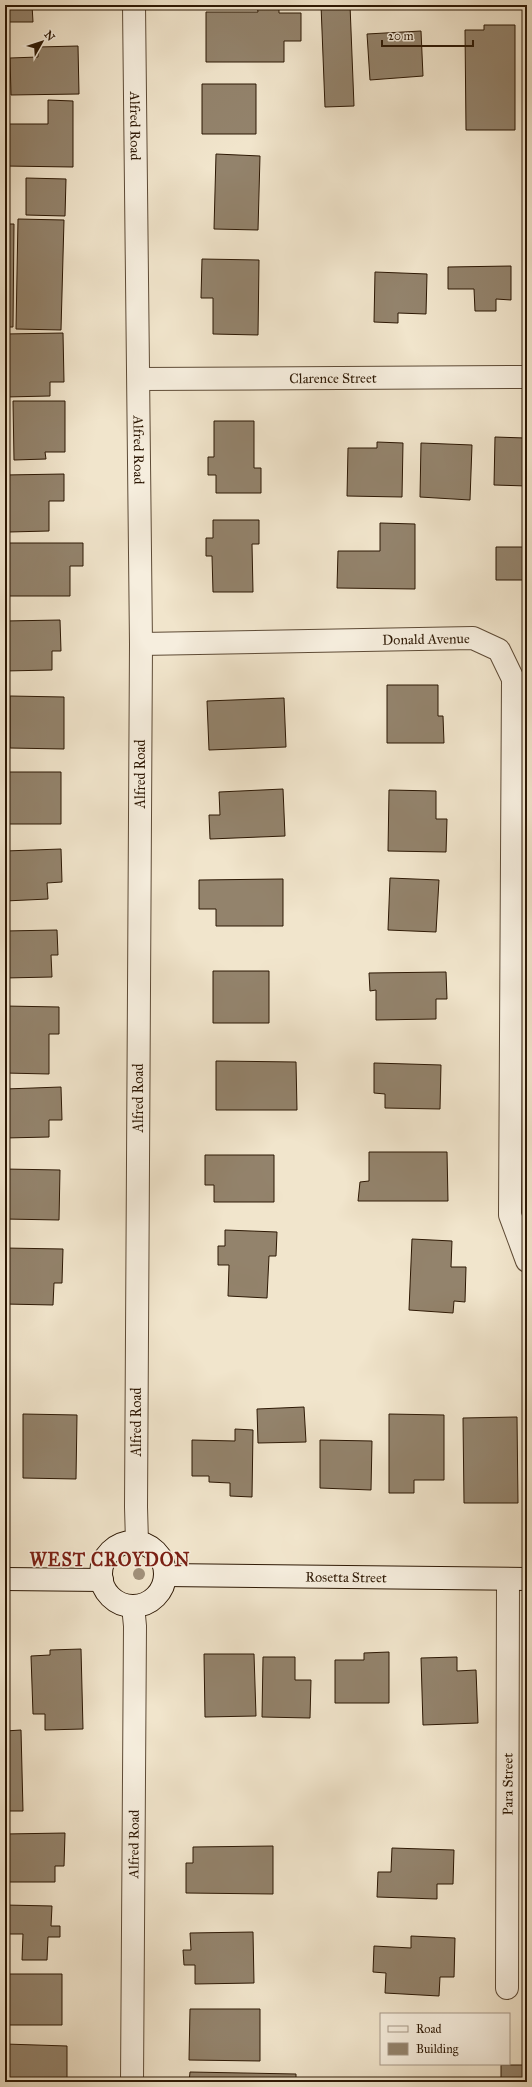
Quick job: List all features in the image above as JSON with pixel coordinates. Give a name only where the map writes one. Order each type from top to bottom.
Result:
[{"type":"street","name":"Alfred Road","points":[[134,5],[141,644],[137,1542]]},
{"type":"street","name":"Clarence Street","points":[[139,379],[527,377]]},
{"type":"street","name":"Donald Avenue","points":[[141,644],[473,638],[499,650],[513,679],[510,1214],[527,1261]]},
{"type":"street","points":[[128,1542],[137,1542],[154,1550],[161,1558],[165,1575],[161,1590],[154,1599],[145,1604],[133,1606],[123,1604],[114,1599],[106,1591],[102,1580],[103,1564],[108,1554],[117,1546],[128,1542]]},
{"type":"street","name":"Rosetta Street","points":[[165,1575],[518,1579]]},
{"type":"street","points":[[5,1579],[102,1580]]},
{"type":"street","name":"Para Street","points":[[506,1988],[518,1579]]},
{"type":"street","name":"Alfred Road","points":[[132,2082],[135,1634],[133,1606]]},
{"type":"building","points":[[5,5],[32,5],[33,22],[5,22]]},
{"type":"building","points":[[257,5],[279,5],[279,13],[301,13],[301,41],[284,41],[284,62],[206,62],[206,12],[258,12]]},
{"type":"building","points":[[321,5],[350,5],[354,106],[325,107]]},
{"type":"building","points":[[484,25],[515,25],[515,130],[466,130],[465,30],[484,30]]},
{"type":"building","points":[[421,31],[423,76],[370,80],[367,34]]},
{"type":"building","points":[[78,46],[79,94],[11,95],[10,58],[38,57],[38,47]]},
{"type":"building","points":[[202,84],[256,84],[256,134],[202,134]]},
{"type":"building","points":[[48,100],[73,101],[73,167],[5,166],[5,124],[48,124]]},
{"type":"building","points":[[216,154],[260,156],[258,230],[214,229]]},
{"type":"building","points":[[26,178],[66,179],[65,216],[26,215]]},
{"type":"building","points":[[18,219],[64,220],[61,330],[16,329]]},
{"type":"building","points":[[5,224],[14,224],[13,327],[5,327]]},
{"type":"building","points":[[202,259],[259,260],[258,335],[213,334],[213,298],[201,298]]},
{"type":"building","points":[[511,266],[511,300],[496,299],[496,311],[475,311],[474,289],[448,289],[448,267]]},
{"type":"building","points":[[375,272],[427,274],[426,314],[398,313],[398,323],[374,322]]},
{"type":"building","points":[[63,333],[64,382],[50,382],[50,396],[5,397],[5,334]]},
{"type":"building","points":[[13,401],[65,401],[65,452],[45,452],[46,459],[14,460]]},
{"type":"building","points":[[214,421],[254,421],[254,468],[261,468],[261,493],[216,493],[216,475],[208,475],[208,457],[214,457]]},
{"type":"building","points":[[495,437],[525,438],[527,486],[494,485]]},
{"type":"building","points":[[377,442],[403,443],[402,497],[347,496],[348,448],[377,448]]},
{"type":"building","points":[[421,443],[472,445],[470,500],[420,497]]},
{"type":"building","points":[[64,474],[64,501],[49,501],[49,531],[9,532],[9,505],[5,505],[5,475]]},
{"type":"building","points":[[213,520],[259,520],[259,544],[252,544],[253,592],[213,592],[212,556],[206,556],[206,538],[213,538]]},
{"type":"building","points":[[380,523],[415,524],[415,589],[337,588],[338,551],[380,551]]},
{"type":"building","points":[[5,543],[83,543],[83,566],[70,566],[70,596],[5,596]]},
{"type":"building","points":[[496,547],[527,547],[527,580],[496,580]]},
{"type":"building","points":[[60,620],[61,651],[52,651],[52,670],[5,671],[5,621]]},
{"type":"building","points":[[387,685],[438,685],[438,716],[443,716],[444,743],[387,743]]},
{"type":"building","points":[[10,696],[64,697],[64,749],[10,748]]},
{"type":"building","points":[[284,698],[286,747],[209,750],[207,701]]},
{"type":"building","points":[[5,772],[61,772],[61,824],[5,824]]},
{"type":"building","points":[[283,789],[285,836],[210,839],[209,815],[220,815],[219,792]]},
{"type":"building","points":[[389,790],[436,791],[436,819],[447,819],[446,852],[388,851]]},
{"type":"building","points":[[61,849],[62,882],[47,883],[48,899],[5,901],[5,851]]},
{"type":"building","points":[[390,878],[439,880],[436,932],[388,930]]},
{"type":"building","points":[[283,879],[283,926],[216,926],[216,909],[199,909],[199,880]]},
{"type":"building","points":[[57,930],[58,955],[51,955],[52,977],[5,978],[5,931]]},
{"type":"building","points":[[213,971],[269,971],[269,1023],[213,1023]]},
{"type":"building","points":[[446,972],[447,999],[436,999],[436,1019],[376,1020],[376,990],[370,991],[369,973]]},
{"type":"building","points":[[5,1006],[59,1007],[59,1034],[49,1034],[49,1074],[5,1073]]},
{"type":"building","points":[[216,1061],[296,1062],[297,1110],[216,1110]]},
{"type":"building","points":[[374,1063],[441,1065],[440,1109],[385,1108],[385,1094],[374,1093]]},
{"type":"building","points":[[61,1087],[62,1120],[49,1120],[49,1137],[5,1138],[5,1089]]},
{"type":"building","points":[[369,1152],[447,1152],[448,1201],[358,1201],[360,1182],[369,1181]]},
{"type":"building","points":[[205,1155],[274,1155],[274,1202],[214,1202],[214,1185],[205,1185]]},
{"type":"building","points":[[5,1169],[60,1170],[59,1220],[5,1219]]},
{"type":"building","points":[[225,1230],[277,1232],[276,1256],[269,1256],[267,1298],[228,1296],[229,1265],[218,1265],[218,1246],[225,1246]]},
{"type":"building","points":[[412,1239],[452,1241],[451,1267],[466,1267],[465,1302],[454,1301],[453,1313],[409,1310]]},
{"type":"building","points":[[5,1248],[63,1249],[62,1283],[54,1283],[53,1305],[5,1304]]},
{"type":"building","points":[[304,1407],[306,1442],[258,1443],[257,1409]]},
{"type":"building","points":[[23,1414],[77,1415],[76,1479],[23,1478]]},
{"type":"building","points":[[389,1414],[444,1415],[444,1480],[414,1480],[414,1493],[389,1493]]},
{"type":"building","points":[[517,1417],[518,1503],[464,1503],[463,1418]]},
{"type":"building","points":[[235,1429],[253,1430],[252,1497],[230,1496],[230,1483],[209,1482],[209,1476],[192,1476],[192,1440],[235,1441]]},
{"type":"building","points":[[320,1440],[372,1441],[371,1490],[320,1488]]},
{"type":"building","points":[[81,1649],[83,1729],[45,1730],[45,1714],[33,1714],[31,1656],[50,1655],[50,1650]]},
{"type":"building","points":[[389,1652],[389,1703],[335,1703],[335,1660],[364,1660],[364,1653]]},
{"type":"building","points":[[204,1654],[254,1654],[256,1716],[205,1717]]},
{"type":"building","points":[[263,1657],[295,1657],[295,1680],[311,1680],[310,1718],[262,1717]]},
{"type":"building","points":[[457,1657],[457,1671],[476,1670],[478,1723],[423,1725],[421,1658]]},
{"type":"building","points":[[21,1730],[23,1811],[5,1811],[5,1731]]},
{"type":"building","points":[[65,1833],[64,1866],[55,1866],[55,1882],[5,1882],[5,1834]]},
{"type":"building","points":[[273,1846],[273,1894],[186,1893],[186,1863],[193,1863],[193,1847]]},
{"type":"building","points":[[392,1848],[454,1850],[453,1884],[437,1884],[437,1899],[377,1897],[378,1872],[391,1872]]},
{"type":"building","points":[[5,1905],[52,1906],[51,1926],[60,1926],[60,1937],[48,1937],[47,1960],[22,1960],[23,1934],[5,1934]]},
{"type":"building","points":[[253,1932],[254,1983],[195,1984],[195,1965],[184,1965],[183,1950],[191,1950],[190,1933]]},
{"type":"building","points":[[411,1936],[455,1938],[454,1977],[440,1977],[439,1996],[385,1993],[386,1973],[373,1972],[374,1946],[411,1948]]},
{"type":"building","points":[[5,1974],[62,1974],[62,2025],[5,2025]]},
{"type":"building","points":[[190,2009],[260,2009],[260,2061],[189,2060]]},
{"type":"building","points":[[5,2044],[67,2046],[67,2082],[5,2082]]},
{"type":"building","points":[[501,2065],[527,2065],[527,2082],[501,2082]]},
{"type":"building","points":[[190,2072],[296,2074],[296,2082],[189,2082]]},
{"type":"district","name":"WEST CROYDON","points":[[110,1560]]}]
